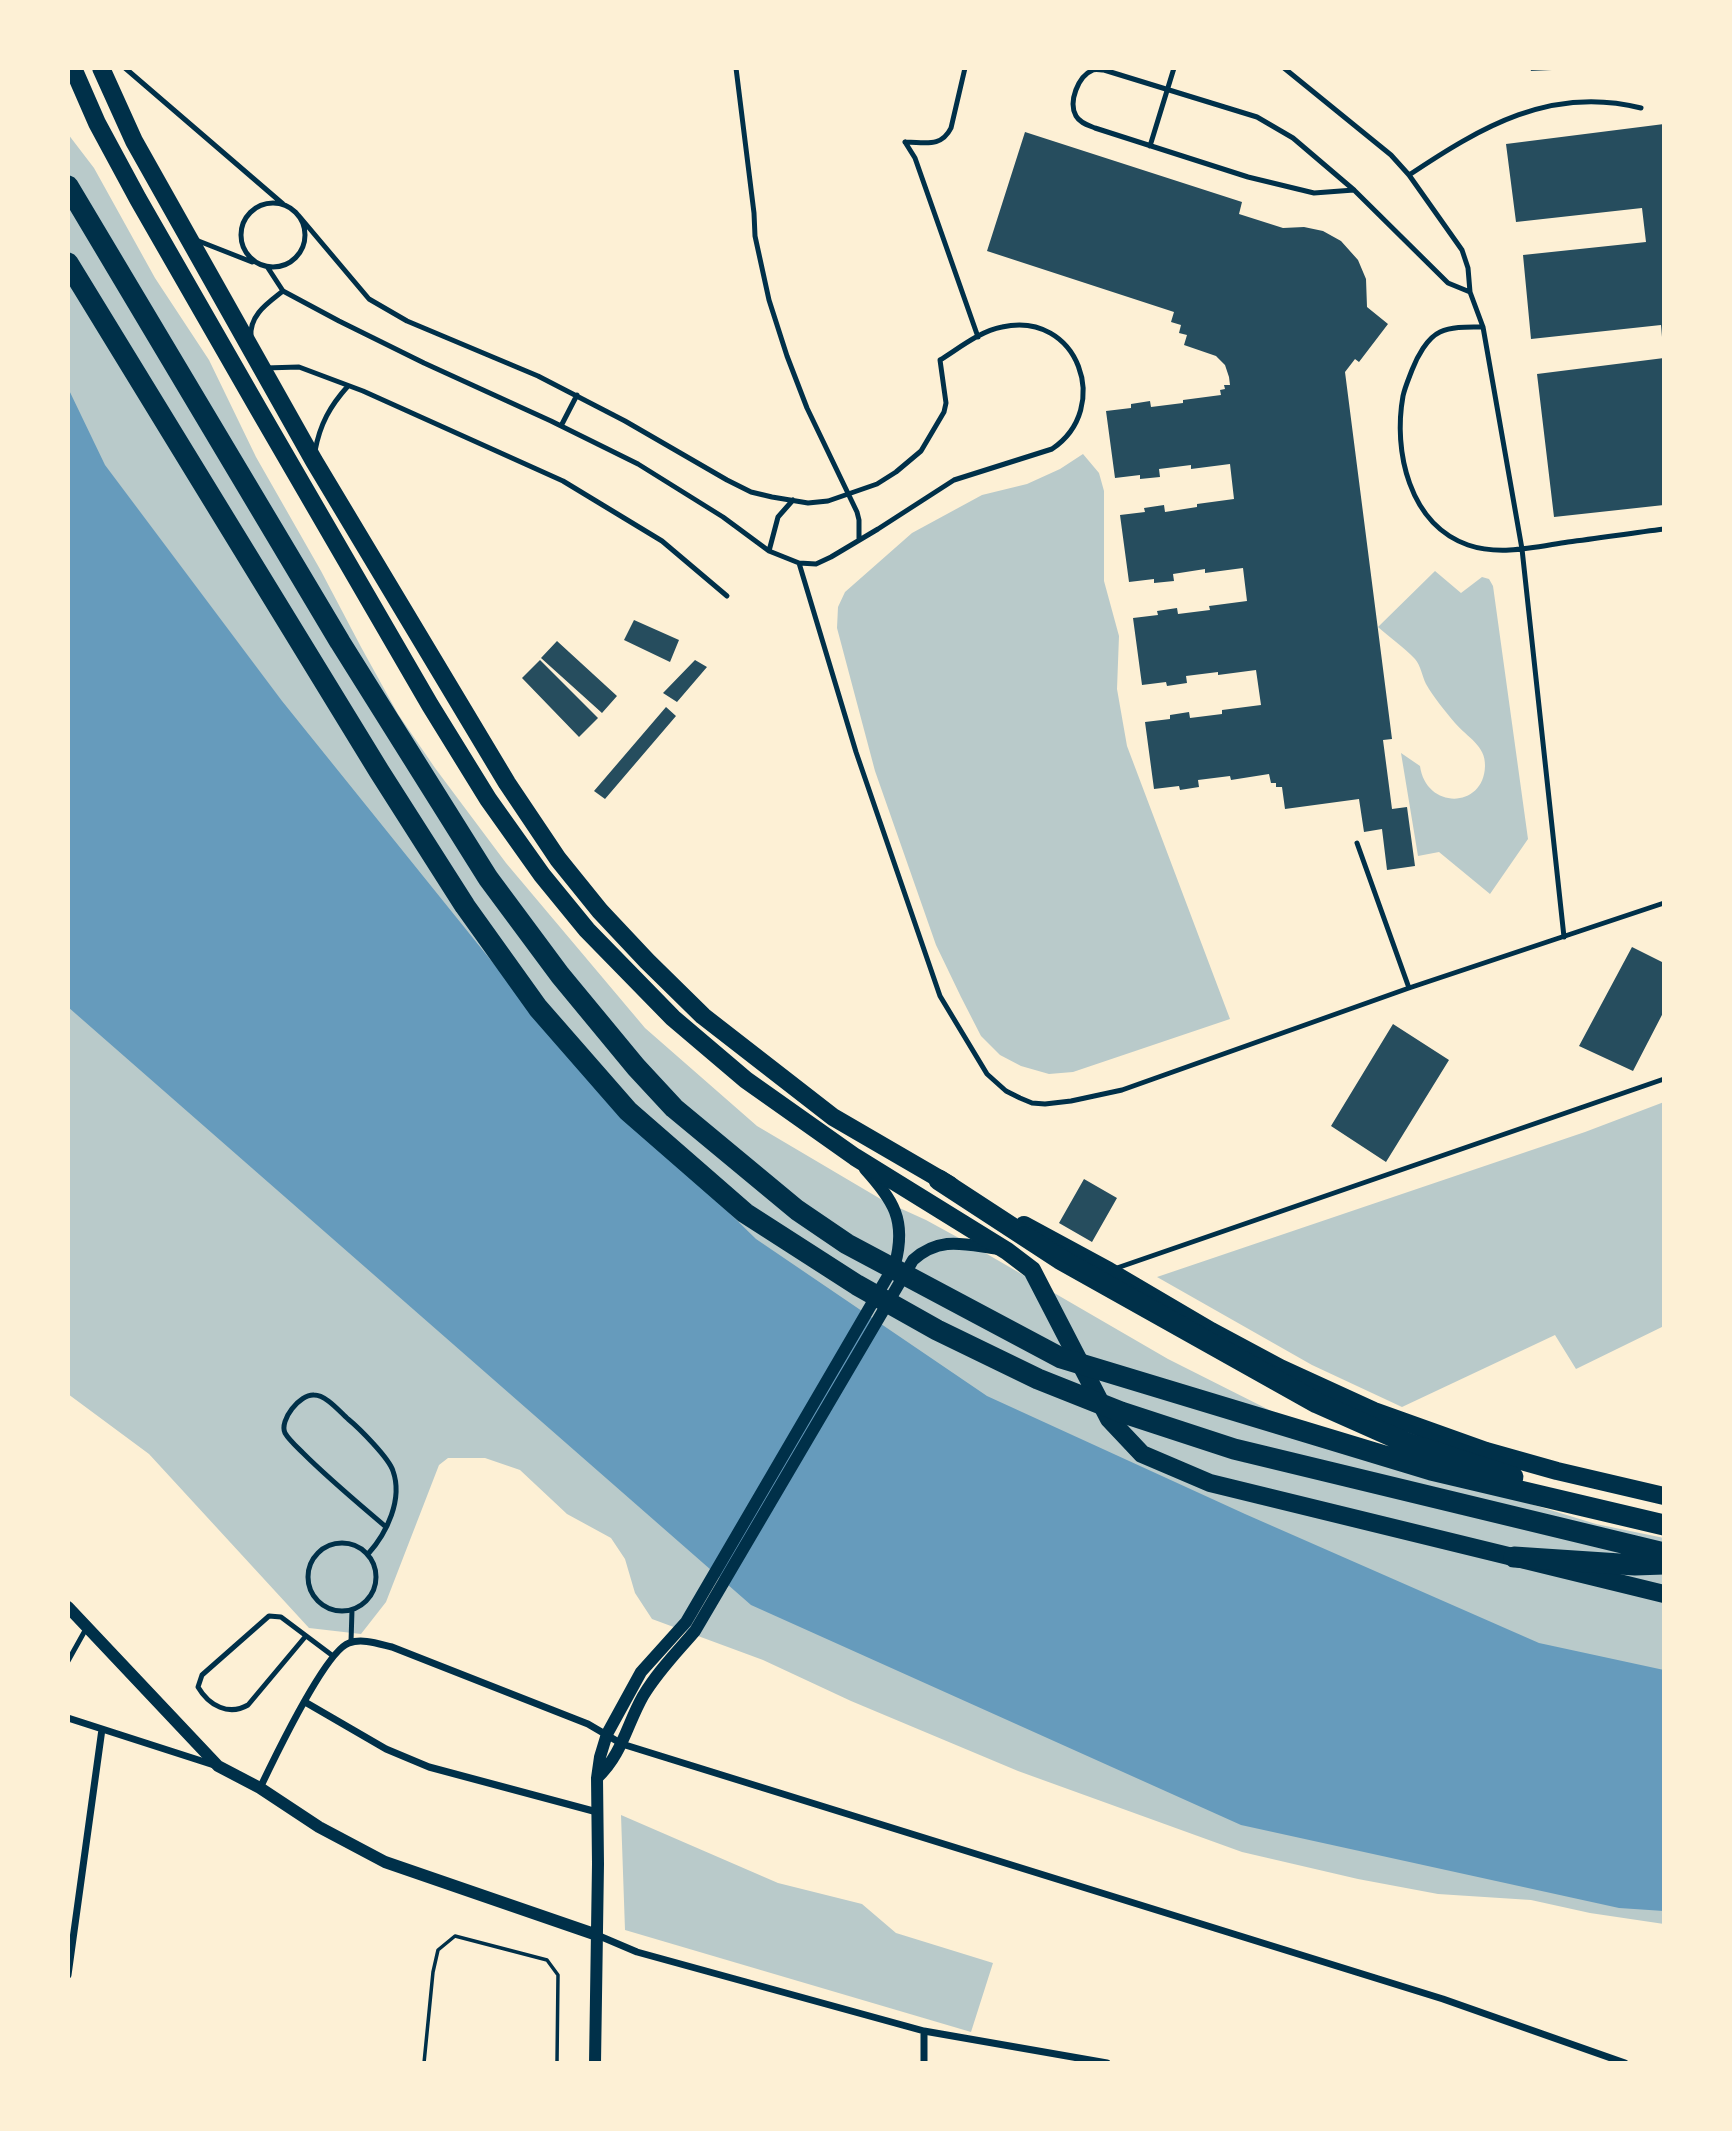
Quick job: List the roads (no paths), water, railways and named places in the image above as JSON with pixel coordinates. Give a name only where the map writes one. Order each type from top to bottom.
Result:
[{"type":"highway","points":[[68,186],[340,642],[488,878],[559,975],[674,1108],[797,1210],[847,1244],[1061,1358],[1431,1470],[1658,1523]]},
{"type":"highway","points":[[68,263],[379,771],[481,929],[538,1008],[628,1111],[745,1213],[857,1285],[937,1330],[1038,1379],[1121,1412],[1234,1449],[1664,1553]]},
{"type":"highway","points":[[939,1180],[1060,1259],[1317,1403],[1407,1443],[1658,1523]]},
{"type":"highway","points":[[1514,1556],[1635,1565],[1664,1564]]},
{"type":"main road","points":[[73,68],[97,123],[138,199],[430,705],[488,799],[542,875],[587,930],[673,1018],[746,1080],[855,1157],[1007,1251],[1032,1270],[1109,1419],[1142,1454],[1210,1483],[1664,1594]]},
{"type":"main road","points":[[101,68],[134,141],[186,236],[314,461],[507,783],[558,859],[600,911],[704,1016],[834,1117],[939,1180],[1109,1271],[1280,1368],[1430,1432],[1557,1471],[1664,1496]]},
{"type":"street","points":[[855,1157],[891,1200],[901,1239],[900,1267]]},
{"type":"street","points":[[597,1778],[622,1744],[641,1699],[691,1626],[900,1267],[924,1250],[943,1244],[957,1242],[1007,1251]]},
{"type":"street","points":[[68,1607],[218,1766]]},
{"type":"street","points":[[595,2063],[597,1778],[600,1758],[607,1734],[641,1672],[691,1626]]},
{"type":"street","points":[[260,1788],[305,1702],[333,1656],[351,1642],[369,1642],[392,1647],[588,1724],[622,1744],[1417,1991],[1625,2063]]},
{"type":"street","points":[[305,1702],[386,1749],[429,1767],[597,1812]]},
{"type":"street","points":[[68,1718],[218,1766],[260,1788],[319,1827],[385,1862],[597,1935],[636,1952],[924,2031],[1069,2060],[1107,2063]]},
{"type":"street","points":[[68,1974],[102,1729]]},
{"type":"street","points":[[924,2031],[924,2063]]},
{"type":"lane","points":[[125,68],[292,209],[369,299],[407,321],[538,376],[751,492],[808,503],[828,501],[877,484],[897,471],[921,450],[944,412],[946,402],[940,360],[999,327],[1025,326],[1045,330],[1066,343],[1079,371],[1083,393],[1082,410],[1074,428],[1052,449],[954,480],[816,565],[799,563],[769,551],[723,517],[638,464],[424,363],[283,291],[268,268]]},
{"type":"lane","points":[[736,68],[755,236],[769,300],[807,408],[859,520],[859,540]]},
{"type":"lane","points":[[965,68],[947,136],[936,143],[905,142],[915,158],[978,337]]},
{"type":"lane","points":[[1150,146],[1174,68]]},
{"type":"lane","points":[[1284,68],[1391,155],[1409,175],[1462,250],[1468,268],[1470,292],[1483,327],[1522,549],[1564,937]]},
{"type":"lane","points":[[1354,190],[1314,192],[1248,177],[1082,123],[1076,117],[1072,105],[1074,92],[1089,72],[1095,69],[1104,70],[1257,117],[1293,138],[1354,190],[1448,283],[1470,292]]},
{"type":"lane","points":[[1409,175],[1483,128],[1539,107],[1613,102],[1641,108]]},
{"type":"lane","points":[[256,264],[247,256],[242,245],[240,233],[243,222],[250,212],[260,205],[283,204]]},
{"type":"lane","points":[[186,236],[268,268],[281,267],[292,262],[301,252],[305,227],[299,216]]},
{"type":"lane","points":[[283,291],[254,318],[251,331],[257,361],[299,367],[348,386],[563,481],[662,541],[727,596]]},
{"type":"lane","points":[[1483,327],[1455,328],[1439,332],[1416,361],[1404,394],[1400,427],[1402,460],[1414,493],[1433,524],[1458,541],[1489,550],[1522,549],[1664,529]]},
{"type":"lane","points":[[314,461],[318,436],[332,403],[348,386]]},
{"type":"lane","points":[[561,426],[576,396]]},
{"type":"lane","points":[[769,551],[778,517],[793,500]]},
{"type":"lane","points":[[799,563],[856,752],[940,996],[988,1074],[1006,1090],[1032,1102],[1045,1104],[1071,1101],[1122,1090],[1409,988],[1664,902]]},
{"type":"lane","points":[[1357,843],[1409,988]]},
{"type":"lane","points":[[1109,1271],[1664,1079]]},
{"type":"lane","points":[[368,1554],[386,1527],[395,1500],[393,1469],[360,1429],[328,1402],[317,1395],[304,1397],[287,1417],[284,1424],[286,1435],[319,1469],[386,1527]]},
{"type":"lane","points":[[332,1543],[352,1543],[368,1554],[376,1571],[374,1591],[361,1606],[352,1609],[342,1611],[324,1606],[311,1591],[308,1572],[316,1554],[332,1543]]},
{"type":"lane","points":[[351,1642],[352,1609]]},
{"type":"lane","points":[[305,1637],[248,1705],[240,1709],[231,1711],[214,1704],[198,1687],[202,1675],[269,1616],[281,1617],[333,1656]]},
{"type":"lane","points":[[68,1661],[87,1627]]},
{"type":"water","points":[[68,388],[105,465],[282,701],[568,1056],[756,1239],[987,1396],[1245,1514],[1539,1643],[1664,1670],[1664,1911],[1619,1908],[1241,1825],[751,1605],[68,1007]]}]
